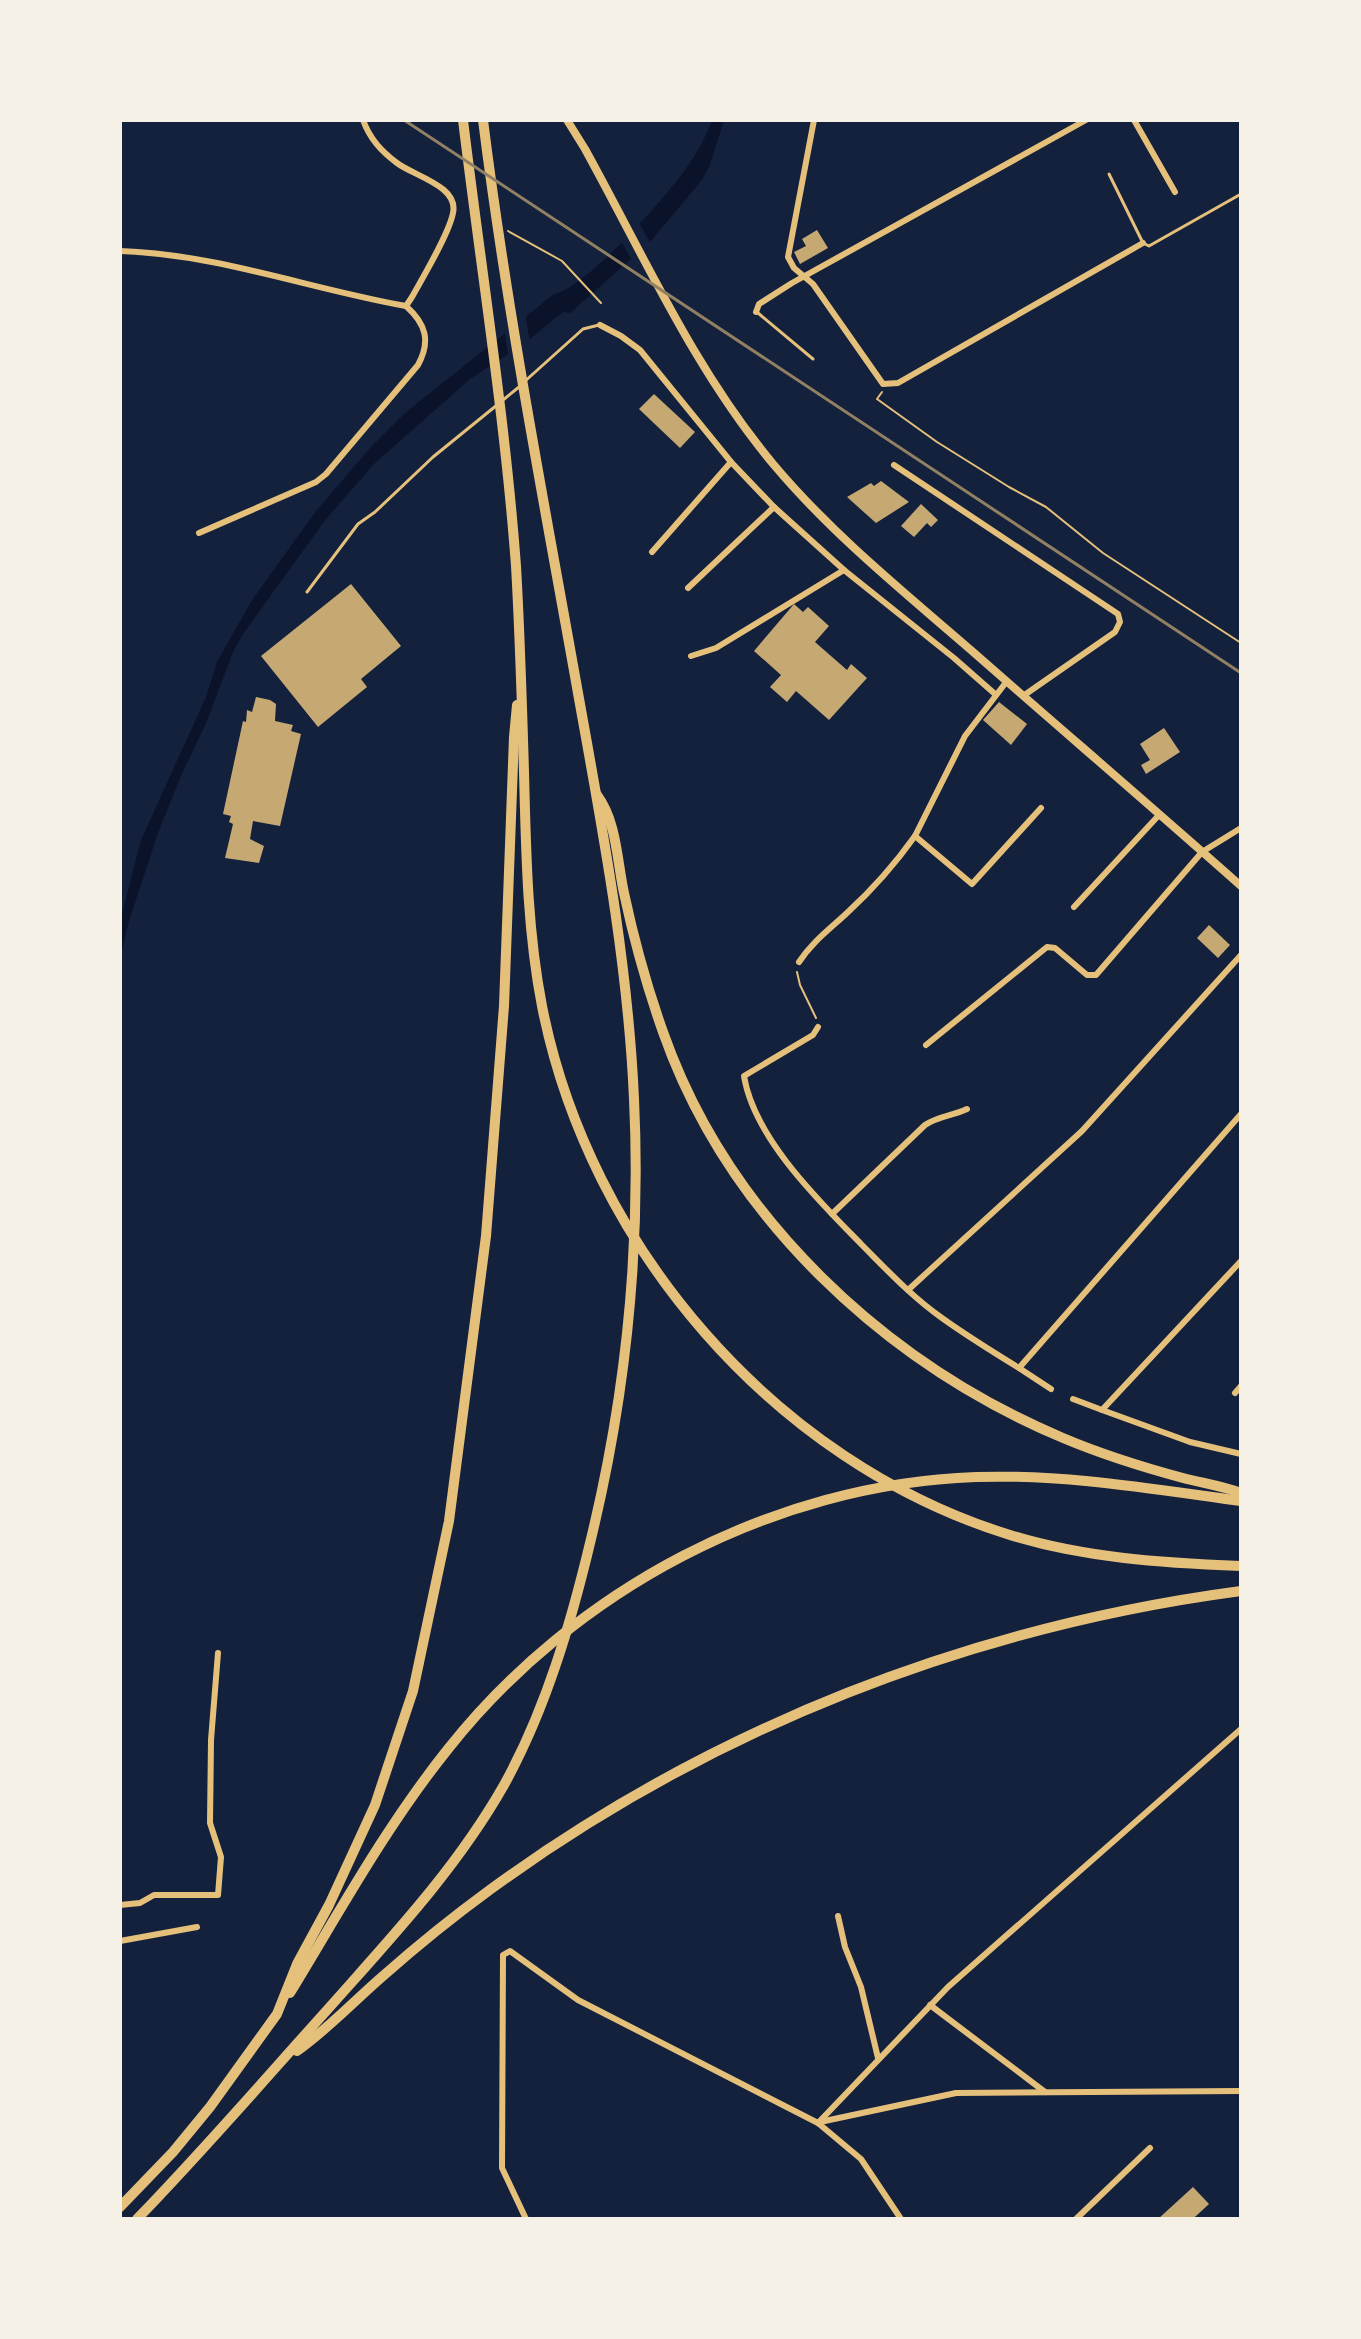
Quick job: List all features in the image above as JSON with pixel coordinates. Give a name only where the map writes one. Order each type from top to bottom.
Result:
[{"type":"highway","points":[[463,120],[506,444],[522,678],[527,859],[537,978],[564,1090],[585,1145],[611,1198],[662,1277],[708,1336],[747,1378],[822,1441],[879,1478],[930,1504],[1011,1535],[1067,1549],[1153,1561],[1241,1566]]},
{"type":"highway","points":[[137,2219],[415,1910],[470,1840],[515,1765],[553,1673],[580,1583],[601,1497],[616,1413],[630,1301],[635,1217],[635,1103],[628,1005],[596,794],[500,248],[483,120]]},
{"type":"highway","points":[[277,2014],[297,1964],[356,1850],[388,1774],[413,1691],[439,1578],[466,1407],[492,1178],[507,948],[514,737],[522,678]]},
{"type":"highway","points":[[596,794],[610,817],[638,951],[676,1066],[732,1168],[803,1258],[889,1337],[985,1401],[1090,1449],[1241,1493]]},
{"type":"highway","points":[[120,2207],[210,2107],[277,2014],[397,1819],[467,1725],[529,1663],[620,1593],[670,1563],[722,1538],[803,1507],[868,1490],[917,1482],[975,1477],[1061,1478],[1241,1501]]},
{"type":"highway","points":[[279,2064],[327,2027],[415,1948],[506,1879],[614,1808],[742,1739],[846,1692],[982,1645],[1121,1610],[1241,1591]]},
{"type":"main road","points":[[567,120],[708,372],[756,441],[806,500],[873,563],[1241,886]]},
{"type":"street","points":[[363,120],[380,149],[399,165],[441,188],[454,204],[449,226],[406,306]]},
{"type":"street","points":[[814,120],[787,250],[791,264],[813,284],[878,379],[886,385],[898,383],[1143,243]]},
{"type":"street","points":[[756,312],[759,304],[804,276],[1074,123],[1086,120]]},
{"type":"street","points":[[1134,120],[1175,192]]},
{"type":"street","points":[[120,251],[153,252],[208,261],[406,306],[416,315],[427,340],[418,365],[326,474],[316,482],[199,533]]},
{"type":"street","points":[[600,325],[640,350],[731,462],[774,507],[844,570],[995,694]]},
{"type":"street","points":[[652,552],[731,462]]},
{"type":"street","points":[[894,465],[1118,614],[1120,622],[1115,632],[1023,696]]},
{"type":"street","points":[[688,588],[774,507]]},
{"type":"street","points":[[691,656],[716,648],[844,570]]},
{"type":"street","points":[[799,962],[814,942],[890,869],[915,836],[965,736],[1007,681]]},
{"type":"street","points":[[915,836],[972,884],[1041,808]]},
{"type":"street","points":[[1074,907],[1159,815]]},
{"type":"street","points":[[926,1045],[1047,947],[1055,948],[1087,975],[1096,975],[1202,852],[1241,828]]},
{"type":"street","points":[[908,1290],[1082,1131],[1241,955]]},
{"type":"street","points":[[818,1027],[813,1035],[744,1076],[760,1120],[777,1147],[803,1184],[908,1290],[940,1317],[1051,1389]]},
{"type":"street","points":[[832,1214],[925,1125],[937,1117],[967,1109]]},
{"type":"street","points":[[1019,1368],[1241,1114]]},
{"type":"street","points":[[1102,1410],[1241,1261]]},
{"type":"street","points":[[1235,1393],[1241,1386]]},
{"type":"street","points":[[1073,1399],[1166,1434],[1241,1454]]},
{"type":"street","points":[[120,1905],[140,1903],[154,1895],[218,1895],[221,1857],[210,1823],[211,1740],[218,1653]]},
{"type":"street","points":[[818,2123],[930,2005],[1241,1729]]},
{"type":"street","points":[[838,1916],[845,1947],[861,1987],[878,2058]]},
{"type":"street","points":[[120,1941],[197,1927]]},
{"type":"street","points":[[526,2219],[502,2168],[503,1955],[510,1951],[578,2000],[818,2123],[861,2159],[901,2219]]},
{"type":"street","points":[[930,2005],[1045,2092]]},
{"type":"street","points":[[818,2123],[956,2093],[1241,2091]]},
{"type":"street","points":[[1076,2219],[1150,2148]]},
{"type":"lane","points":[[1109,174],[1143,243],[1152,246],[1241,194]]},
{"type":"lane","points":[[756,312],[813,359]]},
{"type":"lane","points":[[307,592],[358,524],[578,333],[600,325]]},
{"type":"path","points":[[562,261],[601,303]]},
{"type":"path","points":[[886,385],[877,399],[961,457],[1046,507],[1103,553],[1241,643]]},
{"type":"path","points":[[799,962],[797,972],[800,985],[815,1013],[818,1027]]},
{"type":"water","points":[[712,120],[724,120],[710,165],[702,180],[650,242],[570,313],[563,312],[525,343],[470,379],[375,463],[326,519],[243,634],[158,833],[120,958],[120,921],[141,840],[206,697],[217,662],[252,600],[316,511],[370,448],[405,413],[554,294],[568,288],[604,260],[675,183],[697,152]]},
{"type":"pier","points":[[637,219],[652,246],[633,262],[619,237]]},
{"type":"pier","points":[[525,312],[530,344],[509,359],[504,329]]},
{"type":"building","points":[[817,230],[828,248],[800,264],[794,252],[806,246],[802,239]]},
{"type":"building","points":[[654,394],[695,432],[680,448],[639,409]]},
{"type":"building","points":[[881,481],[909,502],[876,523],[847,497],[871,483],[874,486]]},
{"type":"building","points":[[921,504],[938,520],[931,527],[927,523],[914,537],[901,526]]},
{"type":"building","points":[[351,584],[401,646],[361,679],[367,687],[318,727],[261,656]]},
{"type":"building","points":[[794,604],[803,612],[808,607],[829,626],[815,642],[847,670],[851,664],[867,678],[829,720],[796,691],[787,702],[770,687],[781,675],[754,651]]},
{"type":"building","points":[[256,697],[276,704],[275,721],[293,725],[291,731],[301,734],[280,826],[253,821],[250,839],[264,846],[259,863],[225,858],[233,824],[229,822],[231,816],[223,814],[243,721],[246,722],[247,710],[252,712]]},
{"type":"building","points":[[999,702],[1027,724],[1011,745],[983,720]]},
{"type":"building","points":[[1164,728],[1180,752],[1146,774],[1141,765],[1150,760],[1140,744]]},
{"type":"building","points":[[1209,925],[1230,945],[1218,958],[1197,938]]},
{"type":"building","points":[[1193,2187],[1209,2204],[1196,2216],[1192,2219],[1158,2219]]},
{"type":"railway","points":[[404,120],[1241,673]]}]
